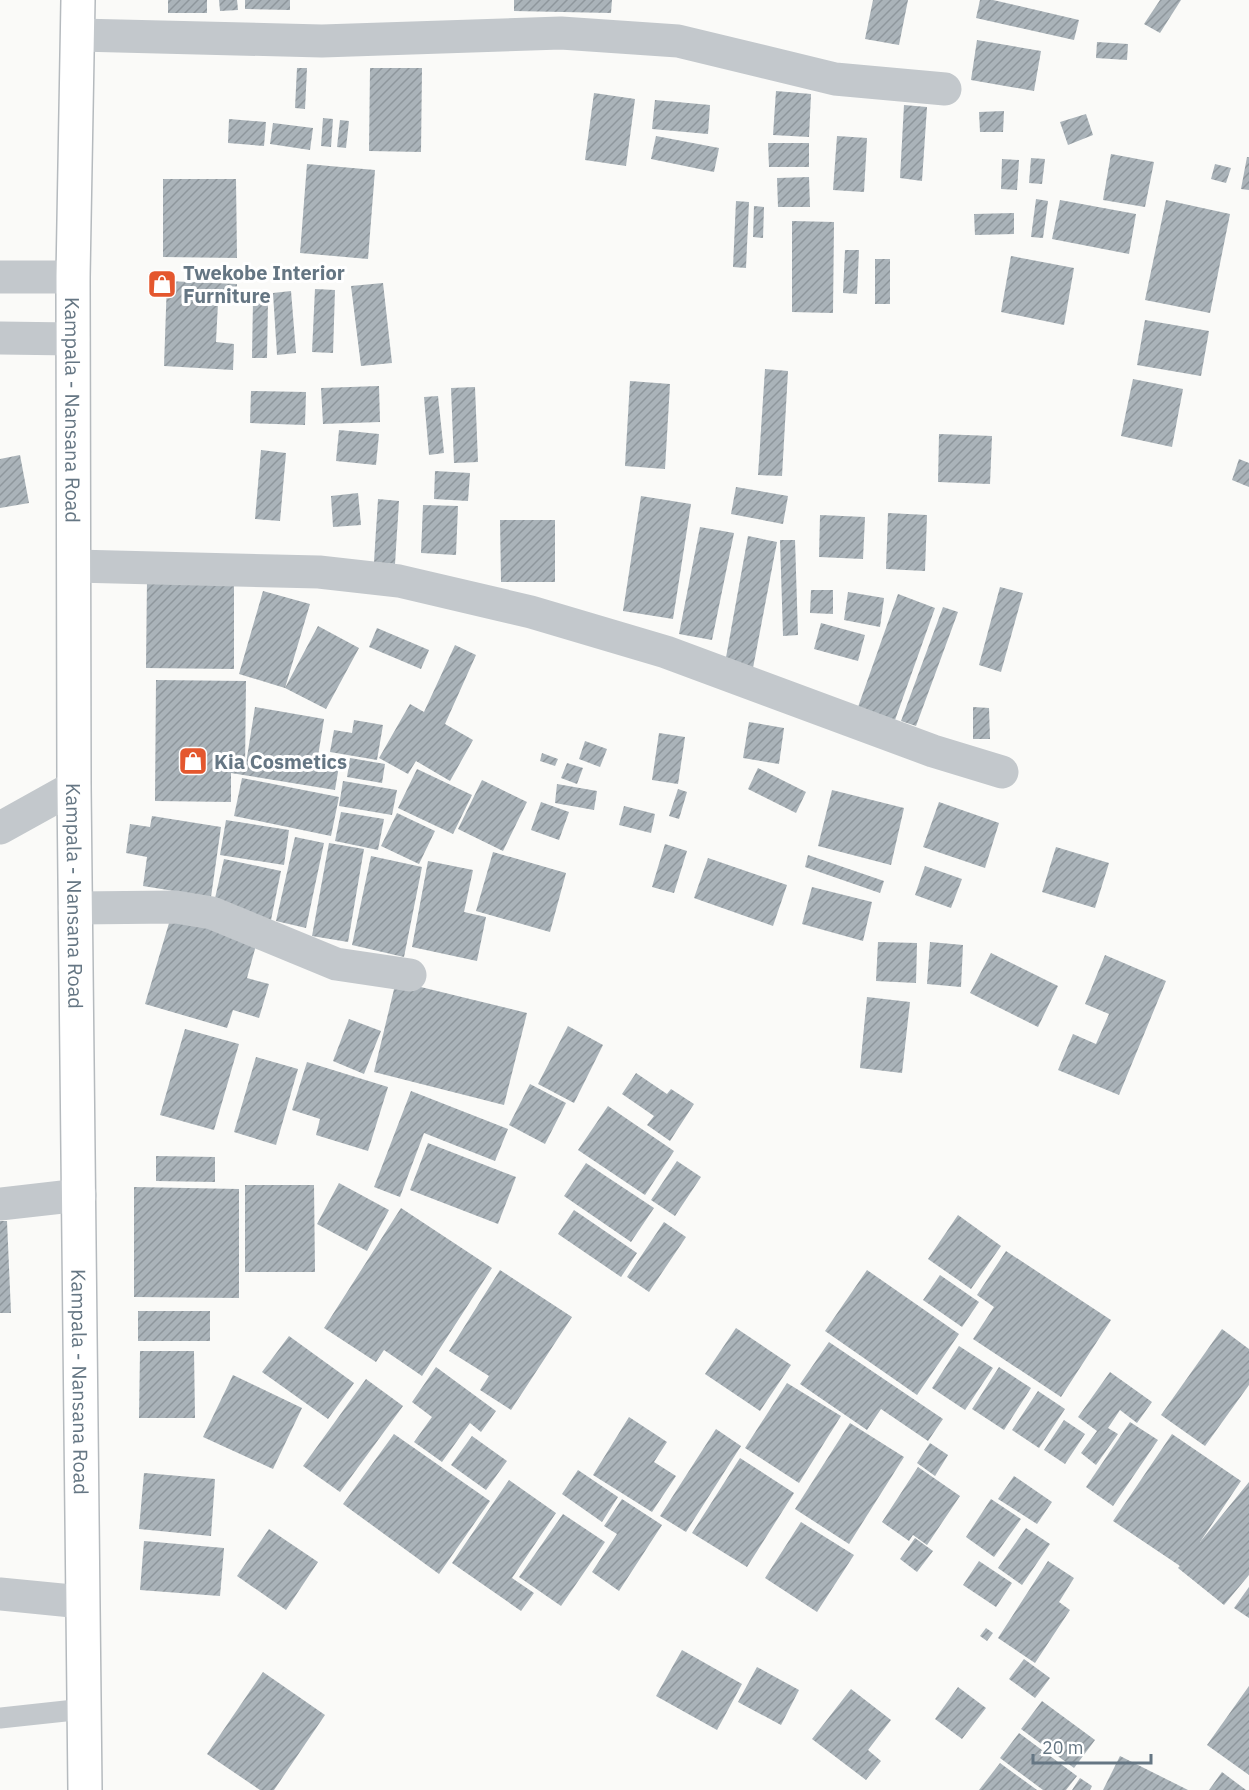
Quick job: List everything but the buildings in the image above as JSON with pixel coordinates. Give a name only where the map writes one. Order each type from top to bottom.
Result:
[{"type":"main road","name":"Kampala - Nansana Road","points":[[78,0],[80,35],[74,277],[74,788],[85,1790]]},
{"type":"street","points":[[80,35],[322,41],[561,33],[678,41],[835,79],[945,89]]},
{"type":"street","points":[[0,277],[74,277]]},
{"type":"street","points":[[0,338],[74,339]]},
{"type":"street","points":[[75,566],[319,572],[399,581],[531,612],[666,651],[933,751],[1002,772]]},
{"type":"street","points":[[0,828],[74,788]]},
{"type":"street","points":[[75,908],[176,907],[212,913],[336,964],[410,975]]},
{"type":"street","points":[[0,1204],[80,1195]]},
{"type":"street","points":[[0,1594],[82,1602]]},
{"type":"lane","points":[[0,1718],[84,1709]]},
{"type":"place","name":"Twekobe Interior Furniture","points":[[162,284]]},
{"type":"place","name":"Kia Cosmetics","points":[[193,761]]}]
